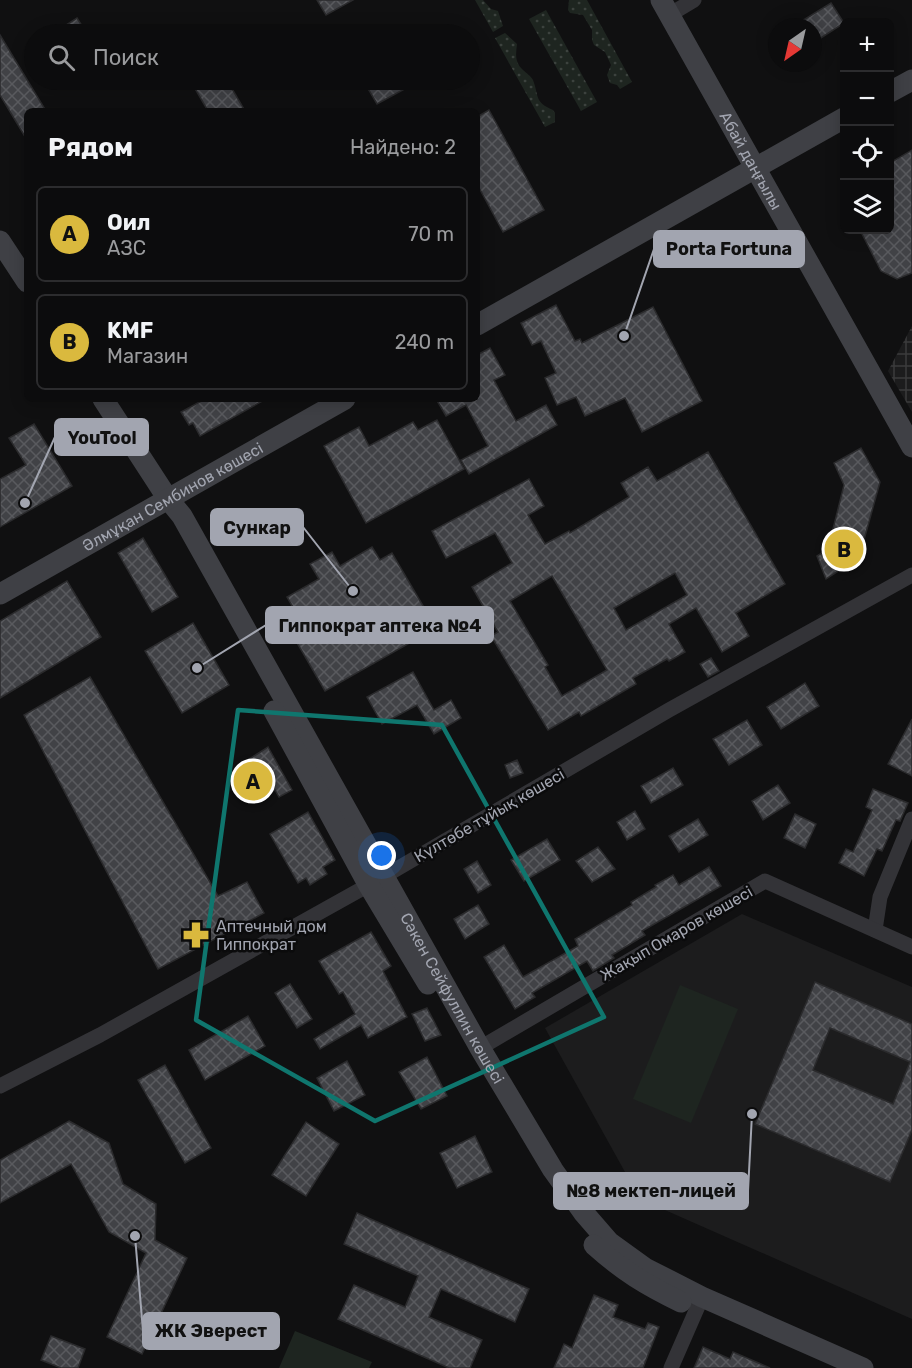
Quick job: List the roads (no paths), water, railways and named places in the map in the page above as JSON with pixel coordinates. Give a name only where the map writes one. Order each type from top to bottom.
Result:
[{"type":"street","points":[[665,8],[694,0]]},
{"type":"street","name":"Абай даңғылы","points":[[665,8],[912,447]]},
{"type":"street","points":[[894,90],[912,80]]},
{"type":"street","points":[[480,323],[840,120]]},
{"type":"street","points":[[0,240],[24,277]]},
{"type":"street","name":"Сәкен Сейфуллин көшесі","points":[[106,402],[168,499],[182,516],[375,880],[542,1174],[568,1214],[587,1238],[619,1268],[653,1289],[700,1303],[863,1368]]},
{"type":"street","name":"Әлмұқан Сембинов көшесі","points":[[0,594],[340,402]]},
{"type":"street","name":"Күлтөбе тұйық көшесі","points":[[0,1086],[100,1035],[375,880],[669,710],[912,575]]},
{"type":"street","points":[[874,930],[880,897],[912,819]]},
{"type":"street","name":"Сәкен Сейфуллин көшесі","points":[[375,880],[553,1170],[609,1242],[700,1303],[831,1368]]},
{"type":"street","name":"Жақып Омаров көшесі","points":[[480,1048],[765,881],[912,946]]},
{"type":"street","points":[[671,1368],[700,1303]]},
{"type":"place","name":"Porta Fortuna","points":[[624,336]]},
{"type":"place","name":"YouTool","points":[[25,503]]},
{"type":"place","name":"KMF","points":[[844,549]]},
{"type":"place","name":"Сункар","points":[[353,591]]},
{"type":"place","name":"Гиппократ аптека №4","points":[[197,668]]},
{"type":"place","name":"Оил","points":[[253,781]]},
{"type":"place","name":"Аптечный дом Гиппократ","points":[[196,935]]},
{"type":"place","name":"№8 мектеп-лицей","points":[[752,1114]]},
{"type":"place","name":"ЖК Эверест","points":[[135,1236]]}]
